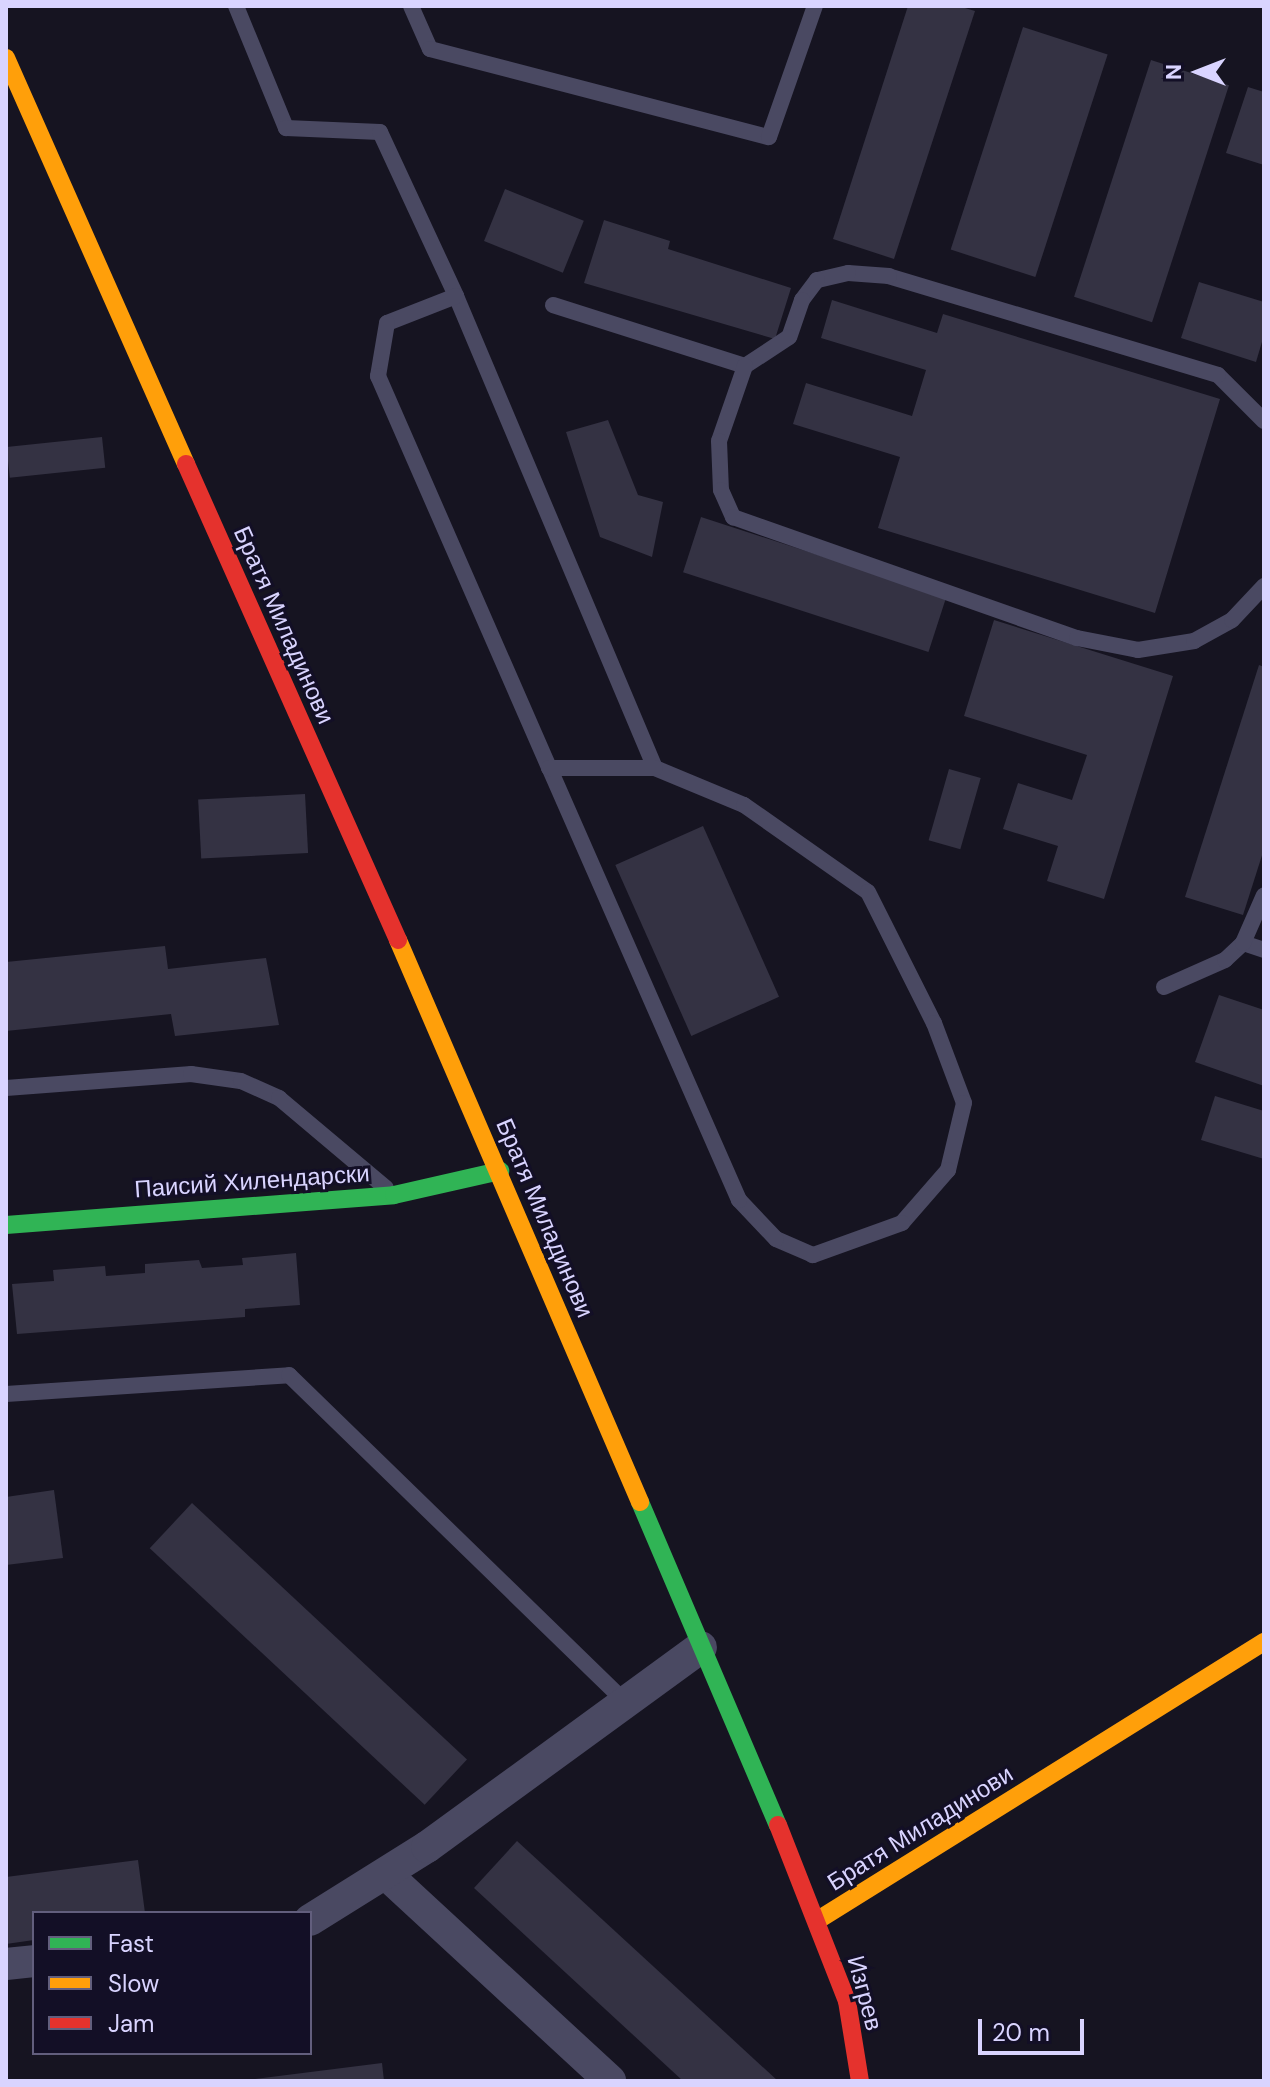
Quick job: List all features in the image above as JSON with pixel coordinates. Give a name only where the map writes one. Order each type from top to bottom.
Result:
[{"type":"street","name":"Братя Миладинови","points":[[6,58],[500,1171],[818,1920],[1264,1642]]},
{"type":"street","name":"Паисий Хилендарски","points":[[6,1225],[394,1195],[500,1171]]},
{"type":"street","points":[[312,1919],[386,1874],[701,1647]]},
{"type":"street","points":[[386,1874],[610,2081]]},
{"type":"street","name":"Изгрев","points":[[818,1920],[847,2001],[860,2081]]},
{"type":"street","points":[[6,1964],[32,1961]]},
{"type":"lane","points":[[236,6],[286,128],[380,132],[456,296],[655,768]]},
{"type":"lane","points":[[411,6],[430,49],[769,137],[815,6]]},
{"type":"lane","points":[[1264,421],[1218,375],[889,276],[848,273],[817,280],[802,300],[789,337],[745,366],[719,441],[721,490],[733,517],[1077,638],[1138,650],[1194,641],[1232,620],[1264,586]]},
{"type":"lane","points":[[456,296],[387,323],[378,376],[549,768],[739,1200],[776,1239],[813,1255],[902,1223],[948,1170],[964,1103],[934,1023],[868,892],[744,805],[655,768],[549,768]]},
{"type":"lane","points":[[553,305],[745,366]]},
{"type":"lane","points":[[1164,987],[1225,960],[1243,943],[1264,895]]},
{"type":"lane","points":[[1243,943],[1264,950]]},
{"type":"lane","points":[[6,1088],[191,1074],[241,1081],[279,1098],[394,1195]]},
{"type":"lane","points":[[6,1394],[289,1375],[624,1701]]},
{"type":"building","points":[[908,6],[958,6],[975,11],[894,259],[833,239]]},
{"type":"building","points":[[1023,27],[1108,55],[1035,277],[951,250]]},
{"type":"building","points":[[1151,60],[1229,85],[1152,322],[1074,297]]},
{"type":"building","points":[[1248,87],[1264,92],[1264,165],[1226,153]]},
{"type":"building","points":[[505,189],[584,221],[563,273],[484,241]]},
{"type":"building","points":[[604,220],[670,241],[668,249],[791,288],[775,339],[584,283]]},
{"type":"building","points":[[1199,282],[1264,302],[1264,335],[1256,362],[1181,338]]},
{"type":"building","points":[[832,300],[937,333],[943,314],[1220,399],[1155,613],[878,528],[900,457],[793,424],[806,383],[912,416],[926,370],[821,338]]},
{"type":"building","points":[[608,420],[638,495],[663,502],[652,557],[600,537],[566,432]]},
{"type":"building","points":[[102,437],[105,468],[10,478],[7,447]]},
{"type":"building","points":[[701,517],[946,597],[928,652],[683,572]]},
{"type":"building","points":[[994,620],[1173,676],[1104,899],[1047,881],[1058,846],[1003,829],[1018,783],[1072,800],[1087,755],[964,716]]},
{"type":"building","points":[[1259,665],[1264,667],[1264,849],[1243,915],[1185,897]]},
{"type":"building","points":[[949,769],[981,778],[960,849],[929,840]]},
{"type":"building","points":[[305,794],[308,853],[201,859],[198,800]]},
{"type":"building","points":[[703,826],[779,997],[691,1036],[615,865]]},
{"type":"building","points":[[165,946],[168,969],[266,958],[279,1025],[175,1036],[171,1014],[6,1031],[6,962]]},
{"type":"building","points":[[1219,995],[1264,1010],[1264,1086],[1195,1062]]},
{"type":"building","points":[[1215,1096],[1264,1111],[1264,1159],[1201,1140]]},
{"type":"building","points":[[296,1253],[300,1305],[245,1309],[245,1317],[17,1334],[12,1284],[54,1281],[53,1270],[105,1266],[106,1276],[145,1273],[145,1264],[199,1260],[202,1268],[243,1265],[242,1258]]},
{"type":"building","points":[[54,1490],[63,1558],[6,1565],[6,1497]]},
{"type":"building","points":[[192,1503],[467,1759],[425,1805],[150,1548]]},
{"type":"building","points":[[517,1841],[778,2081],[683,2081],[474,1888]]},
{"type":"building","points":[[138,1860],[145,1911],[32,1911],[32,1940],[6,1944],[6,1877]]},
{"type":"building","points":[[382,2063],[384,2081],[255,2081],[255,2079]]},
{"type":"traffic: fast","points":[[6,1225],[394,1195],[500,1171]]},
{"type":"traffic: fast","points":[[640,1502],[778,1825]]},
{"type":"traffic: slow","points":[[6,58],[186,464]]},
{"type":"traffic: slow","points":[[398,940],[640,1502]]},
{"type":"traffic: slow","points":[[818,1920],[1264,1642]]},
{"type":"traffic: jam","points":[[186,464],[398,940]]},
{"type":"traffic: jam","points":[[778,1825],[847,2001],[860,2081]]}]
